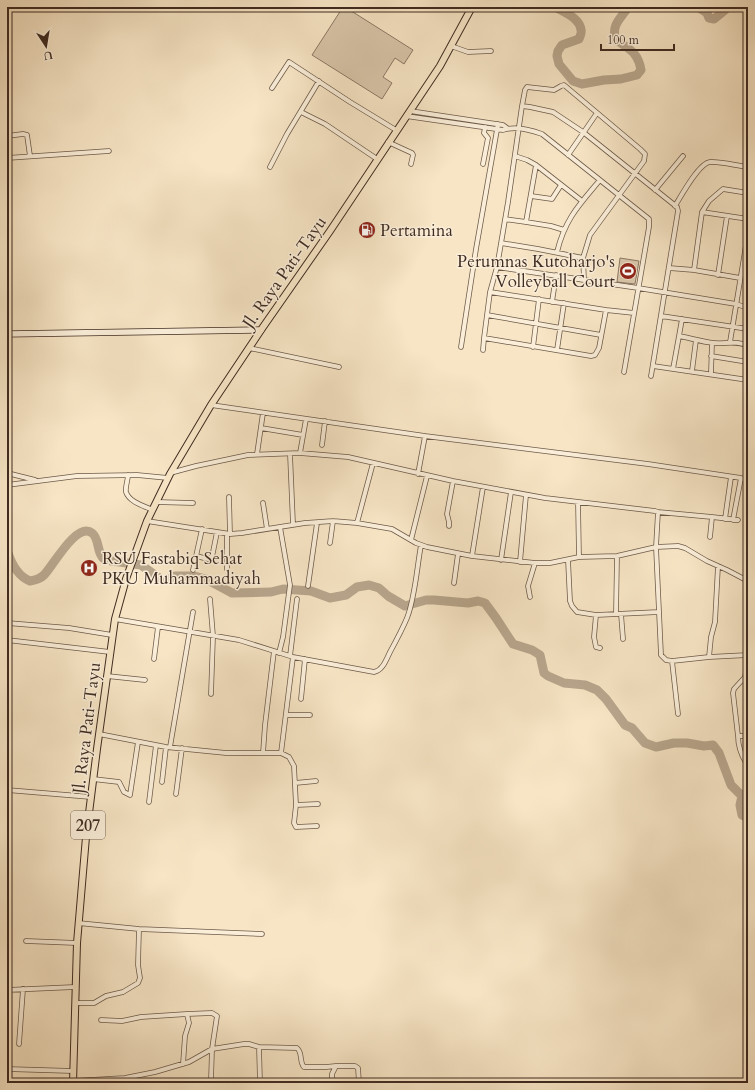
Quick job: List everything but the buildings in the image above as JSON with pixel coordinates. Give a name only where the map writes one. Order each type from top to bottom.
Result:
[{"type":"main road","name":"Jl. Raya Pati-Tayu","points":[[73,1082],[78,923],[93,779],[115,620],[133,560],[147,521],[169,476],[211,405],[440,66],[472,7]]},
{"type":"street","points":[[452,46],[468,52],[491,51]]},
{"type":"street","points":[[272,88],[289,62],[396,130]]},
{"type":"street","points":[[270,166],[287,134],[319,81]]},
{"type":"street","points":[[483,350],[490,292],[497,267],[522,106],[527,87],[554,90],[564,85],[644,152],[645,158],[590,235],[583,258],[584,280]]},
{"type":"street","points":[[522,106],[553,112],[583,132],[677,207],[678,211],[651,376]]},
{"type":"street","points":[[301,112],[325,124],[377,159]]},
{"type":"street","points":[[408,113],[498,127],[503,130],[507,128],[531,130],[542,134],[646,216],[650,222],[624,372]]},
{"type":"street","points":[[568,155],[597,113]]},
{"type":"street","points":[[480,124],[485,128],[498,127]]},
{"type":"street","points":[[461,347],[476,249],[498,127]]},
{"type":"street","points":[[483,164],[488,138],[484,133],[485,128]]},
{"type":"street","points":[[7,136],[27,135],[30,156]]},
{"type":"street","points":[[388,142],[413,154],[411,164]]},
{"type":"street","points":[[7,158],[109,151]]},
{"type":"street","points":[[515,156],[536,165],[582,201]]},
{"type":"street","points":[[655,190],[683,156]]},
{"type":"street","points":[[675,206],[701,168],[707,163],[717,162],[748,167]]},
{"type":"street","points":[[526,222],[536,165]]},
{"type":"street","points":[[557,252],[569,219],[600,180]]},
{"type":"street","points":[[531,196],[552,199],[561,185]]},
{"type":"street","points":[[694,270],[702,212],[709,201],[723,189],[748,193]]},
{"type":"street","points":[[702,212],[748,219]]},
{"type":"street","points":[[718,275],[727,216]]},
{"type":"street","points":[[505,219],[550,226],[564,230]]},
{"type":"street","points":[[730,342],[748,232]]},
{"type":"street","points":[[501,243],[557,252],[583,258]]},
{"type":"street","points":[[497,267],[665,292],[736,304],[748,308]]},
{"type":"street","points":[[669,268],[694,270],[740,278]]},
{"type":"street","points":[[552,302],[556,275]]},
{"type":"street","points":[[490,292],[634,313]]},
{"type":"street","points":[[533,347],[539,299]]},
{"type":"street","points":[[557,350],[564,304]]},
{"type":"street","points":[[484,338],[591,356],[598,352],[606,310]]},
{"type":"street","points":[[487,315],[601,335]]},
{"type":"street","points":[[661,316],[748,329]]},
{"type":"street","points":[[673,368],[682,319]]},
{"type":"street","points":[[7,334],[261,330]]},
{"type":"street","points":[[679,336],[712,343],[730,342],[748,346]]},
{"type":"street","points":[[692,371],[696,340]]},
{"type":"street","points":[[711,374],[712,343]]},
{"type":"street","points":[[249,348],[339,367]]},
{"type":"street","points":[[712,356],[748,362]]},
{"type":"street","points":[[652,366],[748,380]]},
{"type":"street","points":[[211,405],[425,436],[648,464],[741,478],[748,481]]},
{"type":"street","points":[[257,454],[263,413]]},
{"type":"street","points":[[300,453],[306,419]]},
{"type":"street","points":[[322,445],[325,421]]},
{"type":"street","points":[[261,428],[303,435]]},
{"type":"street","points":[[418,474],[425,436]]},
{"type":"street","points":[[7,485],[77,476],[169,476],[196,466],[248,455],[300,453],[348,457],[427,476],[526,495],[658,512],[735,520],[741,478]]},
{"type":"street","points":[[290,454],[293,524]]},
{"type":"street","points":[[357,523],[373,463]]},
{"type":"street","points":[[7,472],[39,481]]},
{"type":"street","points":[[128,476],[126,490],[128,495],[136,502],[153,510]]},
{"type":"street","points":[[411,540],[427,476]]},
{"type":"street","points":[[724,519],[731,477]]},
{"type":"street","points":[[449,526],[450,522],[447,514],[453,481]]},
{"type":"street","points":[[472,556],[483,487]]},
{"type":"street","points":[[501,560],[511,492]]},
{"type":"street","points":[[520,562],[526,495]]},
{"type":"street","points":[[227,569],[229,497]]},
{"type":"street","points":[[156,502],[193,503]]},
{"type":"street","points":[[578,502],[579,557]]},
{"type":"street","points":[[263,503],[267,529]]},
{"type":"street","points":[[658,512],[656,547],[661,655],[666,660],[672,661],[748,655]]},
{"type":"street","points":[[710,537],[712,517]]},
{"type":"street","points":[[147,521],[229,534],[242,534],[293,524],[333,522],[357,523],[392,529],[421,545],[458,554],[536,563],[550,563],[579,557],[618,556],[656,547],[678,546],[685,548],[707,562],[748,581]]},
{"type":"street","points":[[330,543],[333,522]]},
{"type":"street","points":[[308,586],[317,523]]},
{"type":"street","points":[[279,653],[290,588],[280,527]]},
{"type":"street","points":[[193,570],[202,529]]},
{"type":"street","points":[[196,556],[207,559],[212,557],[217,532]]},
{"type":"street","points":[[115,620],[239,640],[291,657],[378,672],[381,669],[407,618],[421,545]]},
{"type":"street","points":[[454,583],[458,554]]},
{"type":"street","points":[[618,556],[619,614],[623,639]]},
{"type":"street","points":[[568,560],[572,606],[577,612],[596,615],[659,612]]},
{"type":"street","points":[[530,598],[528,586],[536,563]]},
{"type":"street","points":[[709,657],[711,637],[715,622],[718,566]]},
{"type":"street","points":[[210,599],[213,636],[212,694]]},
{"type":"street","points":[[281,753],[297,599]]},
{"type":"street","points":[[162,782],[193,612]]},
{"type":"street","points":[[596,615],[594,641],[596,647],[600,648]]},
{"type":"street","points":[[7,623],[69,628],[112,635]]},
{"type":"street","points":[[154,660],[158,627]]},
{"type":"street","points":[[7,640],[110,652]]},
{"type":"street","points":[[263,753],[274,651]]},
{"type":"street","points":[[301,699],[305,659]]},
{"type":"street","points":[[672,661],[678,714]]},
{"type":"street","points":[[748,661],[745,677],[733,692],[738,746],[743,759],[748,766]]},
{"type":"street","points":[[107,676],[145,680]]},
{"type":"street","points":[[286,715],[310,715]]},
{"type":"street","points":[[99,734],[168,747],[226,753],[281,753],[289,757],[293,762],[296,805],[293,821],[295,826],[316,826]]},
{"type":"street","points":[[738,736],[748,736]]},
{"type":"street","points":[[93,779],[119,782],[124,792],[130,795],[138,742]]},
{"type":"street","points":[[149,802],[156,745]]},
{"type":"street","points":[[176,794],[182,748]]},
{"type":"street","points":[[295,783],[316,781]]},
{"type":"street","points":[[7,790],[91,797]]},
{"type":"street","points":[[296,805],[318,804]]},
{"type":"street","points":[[78,923],[139,929],[262,934]]},
{"type":"street","points":[[75,1003],[94,1003],[110,995],[123,992],[138,983],[140,978],[138,965],[139,929]]},
{"type":"street","points":[[26,941],[77,943]]},
{"type":"street","points":[[7,990],[75,987]]},
{"type":"street","points":[[19,1044],[23,990]]},
{"type":"street","points":[[101,1020],[122,1021],[141,1017],[187,1014],[212,1013],[216,1015],[217,1019],[212,1049],[211,1080],[202,1083]]},
{"type":"street","points":[[183,1064],[189,1023],[187,1014]]},
{"type":"street","points":[[73,1082],[126,1078],[155,1072],[189,1062],[212,1049],[249,1044],[260,1048],[297,1048],[300,1051],[302,1064],[304,1066],[357,1067],[359,1083]]},
{"type":"street","points":[[260,1048],[260,1083]]},
{"type":"street","points":[[332,1083],[332,1074],[336,1066]]},
{"type":"street","points":[[7,1069],[73,1071]]},
{"type":"shaded area","points":[[343,7],[413,50],[404,64],[395,58],[383,77],[392,83],[382,99],[312,55]]},
{"type":"shaded area","name":"Perumnas Kutoharjo's Volleyball Court","points":[[620,258],[639,261],[635,284],[617,282]]},
{"type":"waterway","points":[[555,7],[575,19],[580,26],[581,32],[579,39],[562,45],[557,56],[559,64],[573,81],[582,84],[621,79],[637,75],[641,70],[640,64],[635,55],[629,48],[615,39],[614,34],[616,25],[628,7]]},
{"type":"waterway","points":[[698,7],[707,13],[709,18],[714,19],[725,10],[726,7]]},
{"type":"waterway","points":[[7,550],[10,560],[15,568],[21,576],[30,581],[38,579],[42,576],[66,546],[79,533],[86,531],[92,533],[96,539],[100,554],[105,560],[141,565],[162,580],[175,576],[194,576],[206,579],[232,593],[271,592],[283,589],[311,591],[330,598],[346,595],[357,587],[369,585],[379,588],[388,596],[405,606],[426,600],[468,603],[478,601],[485,603],[513,644],[532,650],[540,655],[544,673],[564,683],[585,685],[597,690],[606,699],[625,725],[632,728],[645,743],[656,747],[674,743],[687,743],[704,746],[713,745],[719,753],[731,785],[742,796],[740,805],[742,815],[748,818]]},
{"type":"place","name":"Pertamina","points":[[367,230]]},
{"type":"place","name":"Perumnas Kutoharjo's Volleyball Court","points":[[628,271]]},
{"type":"place","name":"RSU Fastabiq Sehat PKU Muhammadiyah","points":[[89,568]]}]
